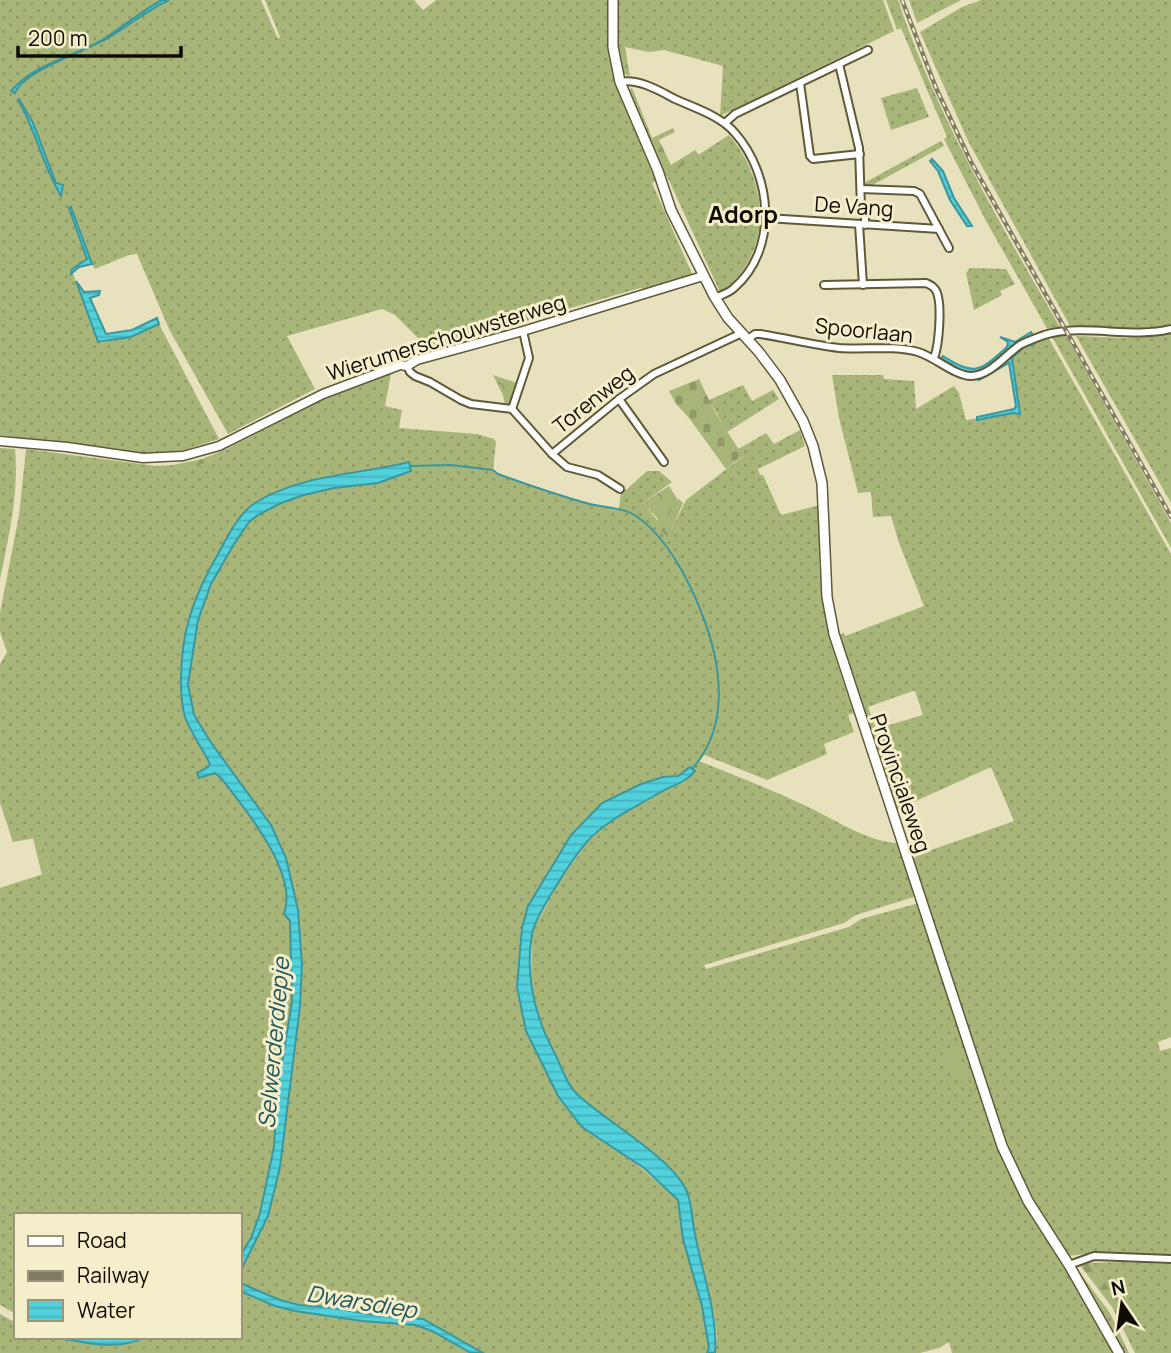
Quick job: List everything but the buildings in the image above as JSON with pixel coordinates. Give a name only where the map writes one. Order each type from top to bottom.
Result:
[{"type":"main road","name":"Provincialeweg","points":[[613,0],[613,47],[620,82],[669,191],[679,223],[715,298],[785,388],[813,446],[822,483],[828,607],[840,656],[922,899],[993,1124],[1028,1201],[1069,1265],[1119,1353]]},
{"type":"street","points":[[725,123],[736,114],[868,50]]},
{"type":"street","points":[[839,64],[860,154],[863,285]]},
{"type":"street","points":[[620,82],[632,82],[656,90],[725,123],[745,147],[755,169],[765,199],[767,218],[758,251],[749,270],[733,289],[715,298]]},
{"type":"street","points":[[800,83],[810,156],[813,159],[860,154]]},
{"type":"street","name":"De Vang","points":[[861,189],[914,191],[920,194],[949,248]]},
{"type":"street","name":"De Vang","points":[[767,218],[939,229]]},
{"type":"street","name":"Wierumerschouwsterweg","points":[[0,441],[143,458],[183,456],[219,446],[331,390],[400,365],[407,366],[417,360],[703,276]]},
{"type":"street","points":[[824,285],[926,283],[933,286],[937,292],[939,313],[934,358]]},
{"type":"street","name":"Spoorlaan","points":[[745,336],[760,334],[840,348],[891,347],[934,358],[960,373],[973,376],[989,369],[1020,345],[1048,334],[1072,329],[1128,333],[1171,329]]},
{"type":"street","points":[[407,366],[415,376],[461,400],[512,410],[529,358],[523,331]]},
{"type":"street","name":"Torenweg","points":[[512,410],[552,454],[619,398],[658,372],[745,336]]},
{"type":"street","points":[[619,398],[664,462]]},
{"type":"street","points":[[552,454],[567,467],[598,475],[620,489]]},
{"type":"street","points":[[1069,1265],[1094,1256],[1171,1259]]},
{"type":"green space","points":[[0,0],[261,0],[278,39],[280,37],[265,0],[414,0],[423,10],[436,0],[609,0],[610,49],[621,93],[657,180],[652,183],[693,276],[650,290],[640,288],[429,349],[395,315],[382,309],[287,336],[315,389],[228,434],[169,329],[137,254],[95,269],[89,260],[72,271],[97,339],[101,343],[120,339],[159,324],[219,439],[175,453],[151,454],[0,435]]},
{"type":"green space","points":[[617,0],[883,0],[894,31],[720,116],[723,66],[664,50],[649,52],[625,47],[630,76],[622,73],[617,37]]},
{"type":"green space","points":[[886,0],[898,0],[950,127],[992,208],[1060,327],[1049,332],[986,221],[944,139],[947,137],[901,28],[897,30]]},
{"type":"green space","points":[[909,0],[961,0],[917,23]]},
{"type":"green space","points":[[981,0],[1171,0],[1171,326],[1116,330],[1070,326],[968,141],[920,32],[962,7]]},
{"type":"green space","points":[[632,88],[667,175],[729,135],[749,166],[759,201],[758,237],[743,270],[720,292],[626,91]]},
{"type":"green space","points":[[917,88],[929,117],[891,130],[881,98]]},
{"type":"green space","points":[[673,128],[675,132],[659,140],[671,165],[695,150],[699,155],[667,176],[652,138]]},
{"type":"green space","points":[[941,141],[944,146],[865,189],[864,183]]},
{"type":"green space","points":[[970,268],[1006,269],[1015,284],[1000,291],[1002,295],[974,310],[966,273]]},
{"type":"green space","points":[[1064,332],[1171,523],[1171,548],[1051,335]]},
{"type":"green space","points":[[1171,333],[1171,503],[1076,336],[1124,338]]},
{"type":"green space","points":[[1048,337],[1171,554],[1171,1037],[1158,1042],[1160,1051],[1171,1048],[1171,1256],[1099,1253],[1066,1256],[1012,1163],[913,860],[917,855],[1014,821],[991,767],[896,810],[839,635],[844,633],[845,636],[924,606],[891,516],[873,517],[871,492],[858,493],[839,418],[832,375],[883,375],[884,379],[914,381],[916,409],[954,386],[959,393],[966,420],[1019,414],[1012,358],[1025,347]],"holes":[[[915,691],[923,715],[876,729],[868,707]]]},
{"type":"green space","points":[[391,373],[385,406],[402,410],[399,428],[477,434],[494,439],[493,470],[498,474],[559,495],[619,510],[621,490],[627,489],[647,471],[659,471],[672,482],[643,503],[653,515],[649,517],[668,536],[686,500],[741,458],[738,449],[766,433],[774,444],[800,430],[805,446],[758,469],[781,515],[820,505],[823,603],[834,651],[854,713],[848,715],[854,732],[824,744],[827,754],[767,780],[704,755],[699,761],[791,799],[862,834],[899,843],[917,896],[856,915],[844,923],[704,965],[706,969],[849,927],[861,919],[919,903],[992,1129],[1029,1209],[1115,1353],[952,1353],[949,1342],[920,1353],[715,1353],[717,1336],[714,1312],[705,1283],[687,1191],[666,1165],[574,1091],[544,1033],[534,1002],[531,977],[532,932],[558,884],[586,844],[614,817],[685,782],[678,776],[663,777],[571,835],[528,906],[517,987],[558,1096],[678,1200],[683,1239],[702,1306],[709,1348],[707,1353],[483,1353],[423,1319],[374,1315],[280,1300],[242,1284],[242,1268],[252,1250],[242,1264],[242,1213],[14,1213],[14,1313],[0,1305],[0,888],[49,872],[41,837],[13,842],[0,803],[0,664],[7,652],[0,632],[0,613],[19,515],[26,449],[156,466],[173,465],[186,471],[223,455],[227,449],[322,400]]},
{"type":"green space","points":[[493,375],[517,383],[509,405],[505,405]]},
{"type":"green space","points":[[699,379],[716,414],[741,453],[741,457],[726,469],[669,391]]},
{"type":"green space","points":[[743,385],[752,401],[773,390],[779,399],[727,432],[709,400]]},
{"type":"green space","points":[[0,448],[15,449],[16,482],[0,579]]},
{"type":"green space","points":[[227,449],[223,455],[186,471],[173,465],[202,459]]},
{"type":"green space","points":[[669,486],[678,500],[666,519],[660,521],[643,503]]},
{"type":"green space","points":[[679,499],[683,503],[668,537],[648,518],[653,515],[657,520]]},
{"type":"green space","points":[[41,836],[49,872],[42,875],[33,838]]},
{"type":"green space","points":[[956,1045],[973,1094],[941,1057]]},
{"type":"green space","points":[[1090,1263],[1171,1264],[1171,1353],[1135,1353],[1112,1307],[1116,1304],[1109,1288]]},
{"type":"green space","points":[[1090,1263],[1109,1288],[1117,1304],[1112,1307],[1080,1265]]},
{"type":"green space","points":[[1074,1268],[1110,1313],[1129,1353],[1122,1353]]},
{"type":"green space","points":[[242,1292],[295,1311],[362,1321],[416,1325],[471,1353],[0,1353],[0,1314],[14,1322],[14,1339],[71,1339],[126,1344],[140,1339],[242,1339]]},
{"type":"water","points":[[162,0],[169,0],[108,38],[42,69],[20,85],[15,93],[11,91],[31,74],[102,40]]},
{"type":"water","points":[[19,99],[33,123],[56,183],[63,185],[61,196],[49,173]]},
{"type":"water","points":[[932,159],[943,171],[954,198],[972,226],[967,226],[950,200],[938,171],[930,161]]},
{"type":"water","points":[[71,207],[92,264],[79,267],[71,274],[72,269],[87,259],[69,208]]},
{"type":"water","points":[[76,281],[84,292],[100,291],[99,295],[90,298],[106,334],[132,330],[157,318],[159,324],[131,337],[98,342]]},
{"type":"water","points":[[1031,332],[1033,335],[976,372],[963,372],[941,358],[943,356],[970,369],[983,366],[1007,347],[1008,342],[1000,337],[1015,342]]},
{"type":"water","points":[[1036,343],[1024,347],[1012,358],[1020,414],[977,420],[977,417],[1014,409],[1016,406],[1009,363],[979,378],[1021,347]]},
{"type":"water","points":[[409,462],[411,471],[378,483],[334,488],[304,495],[281,503],[249,522],[211,584],[198,620],[188,684],[194,715],[271,825],[286,858],[298,910],[302,965],[300,1006],[280,1167],[268,1216],[242,1268],[242,1253],[251,1238],[260,1213],[274,1147],[277,1093],[292,1002],[290,921],[284,914],[287,898],[284,880],[267,842],[221,778],[215,773],[199,778],[197,773],[210,764],[185,717],[181,689],[183,645],[196,599],[210,569],[243,513],[255,503],[291,486]]},
{"type":"water","points":[[690,767],[695,771],[686,779],[620,815],[586,843],[540,914],[532,934],[530,965],[537,1010],[547,1038],[570,1085],[589,1105],[668,1166],[687,1192],[712,1308],[715,1353],[707,1353],[709,1348],[702,1306],[683,1239],[678,1200],[644,1168],[582,1127],[558,1096],[526,1031],[517,987],[522,928],[528,906],[571,835],[602,803],[641,784],[663,777],[678,776]]},
{"type":"water","points":[[242,1284],[299,1305],[423,1319],[483,1353],[471,1353],[416,1325],[362,1321],[275,1306],[242,1292]]},
{"type":"water","points":[[68,1339],[140,1339],[113,1345]]},
{"type":"waterway","name":"Selwerderdiepje","points":[[410,466],[451,465],[493,470],[566,497],[626,511],[655,533],[671,553],[690,586],[704,618],[716,662],[719,685],[714,729],[705,750],[692,769]]},
{"type":"railway","points":[[902,0],[936,88],[971,162],[1171,517]]},
{"type":"district","name":"Adorp","points":[[743,213]]},
{"type":"water label","name":"Dwarsdiep","points":[[362,1301]]}]
